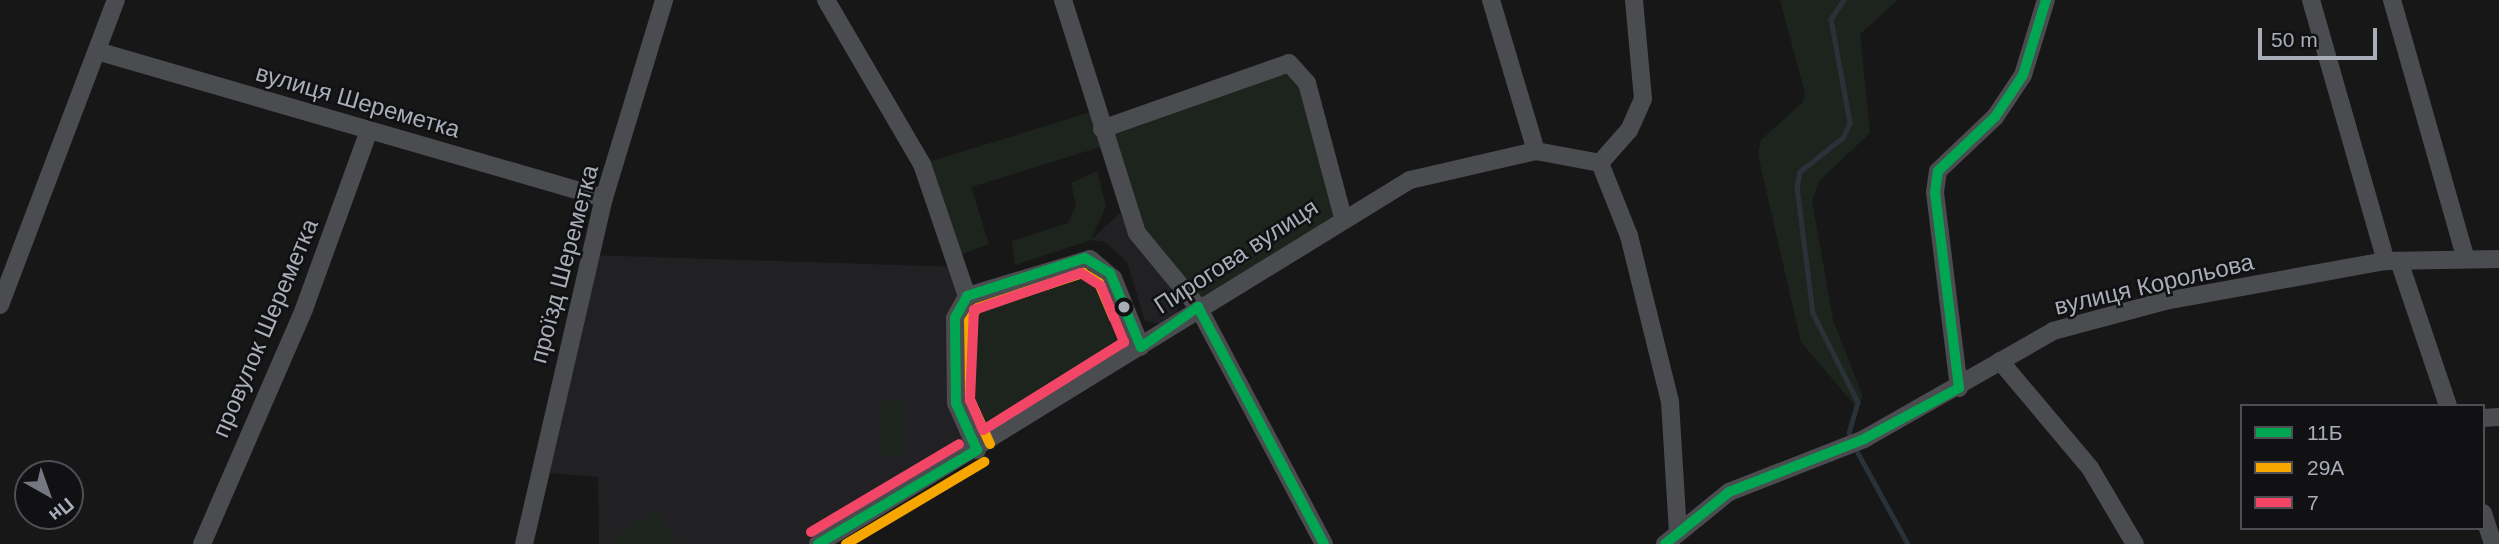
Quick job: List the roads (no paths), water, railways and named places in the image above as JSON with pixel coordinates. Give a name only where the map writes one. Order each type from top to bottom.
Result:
[{"type":"street","points":[[0,305],[116,0]]},
{"type":"street","name":"проїзд Шереметка","points":[[524,544],[604,198],[664,0]]},
{"type":"street","points":[[826,0],[922,164],[968,296]]},
{"type":"street","points":[[1063,0],[1137,233],[1198,307],[1324,544]]},
{"type":"street","points":[[1491,0],[1536,151]]},
{"type":"street","points":[[1634,0],[1643,99],[1629,130],[1600,163],[1629,236],[1670,402],[1671,538]]},
{"type":"street","points":[[1959,387],[1935,192],[1938,171],[1995,117],[2022,75],[2046,0]]},
{"type":"street","points":[[2311,0],[2393,261],[2447,404]]},
{"type":"street","points":[[2392,0],[2466,259]]},
{"type":"street","name":"вулиця Шереметка","points":[[97,51],[604,198]]},
{"type":"street","points":[[1102,129],[1276,64],[1294,65],[1307,83],[1343,217]]},
{"type":"street","name":"провулок Шереметка","points":[[202,544],[304,309],[369,130]]},
{"type":"street","name":"Пирогова вулиця","points":[[818,544],[977,450],[1343,217],[1427,173],[1536,151],[1600,163]]},
{"type":"street","points":[[977,450],[956,403],[955,318],[968,296],[1080,259],[1095,260],[1113,278],[1141,347]]},
{"type":"street","name":"вулиця Корольова","points":[[1671,538],[1729,492],[1864,439],[1959,387],[2045,335],[2111,314],[2393,261],[2499,259]]},
{"type":"street","points":[[2000,361],[2090,468],[2135,544]]},
{"type":"street","points":[[2485,518],[2495,543]]},
{"type":"waterway","points":[[1844,0],[1831,19],[1850,123],[1843,138],[1800,172],[1797,187],[1813,313],[1858,402],[1849,433]]},
{"type":"waterway","points":[[1858,453],[1908,544]]}]
